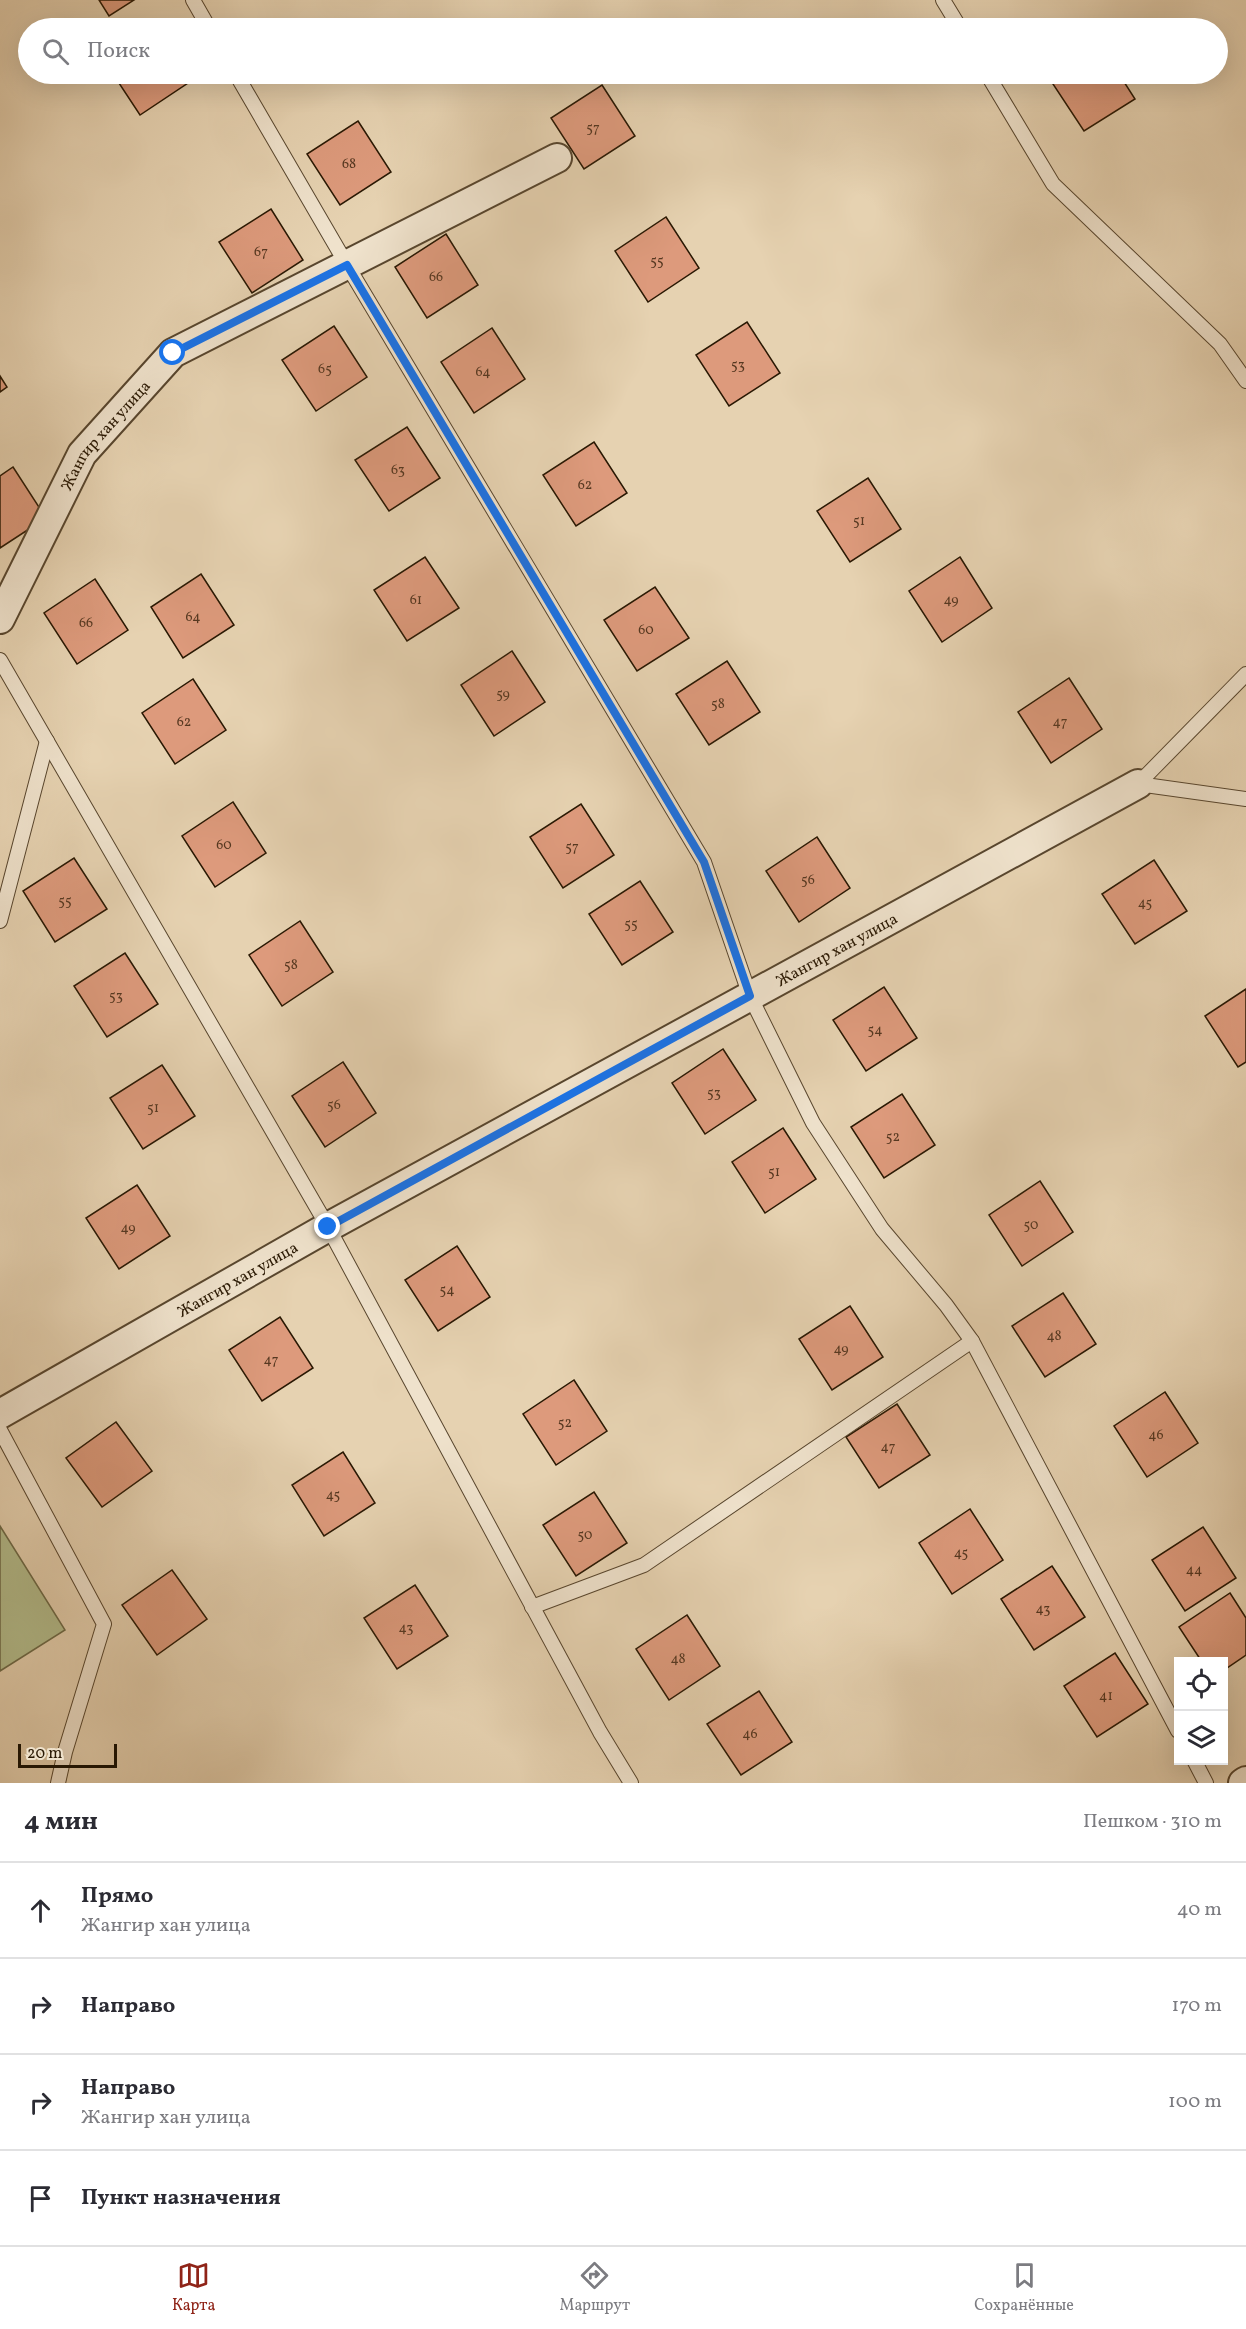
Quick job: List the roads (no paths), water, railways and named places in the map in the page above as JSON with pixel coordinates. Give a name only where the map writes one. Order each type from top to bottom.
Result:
[{"type":"street","name":"Жангир хан улица","points":[[0,618],[82,454],[173,353],[557,158]]},
{"type":"street","name":"Жангир хан улица","points":[[0,1414],[328,1227],[1138,784]]},
{"type":"lane","points":[[193,0],[203,18]]},
{"type":"lane","points":[[943,0],[954,18]]},
{"type":"lane","points":[[242,84],[347,265],[704,862],[750,996],[819,1133],[882,1229],[946,1305],[972,1341],[1174,1722]]},
{"type":"lane","points":[[993,84],[1053,184],[1220,344],[1246,381]]},
{"type":"lane","points":[[0,660],[328,1227],[600,1732],[631,1783]]},
{"type":"lane","points":[[1138,784],[1246,674]]},
{"type":"lane","points":[[0,921],[47,741]]},
{"type":"lane","points":[[1138,784],[1246,799]]},
{"type":"lane","points":[[532,1607],[644,1565],[972,1341]]},
{"type":"lane","points":[[0,1430],[104,1624],[65,1752],[58,1783]]},
{"type":"lane","points":[[1196,1765],[1206,1783]]}]
